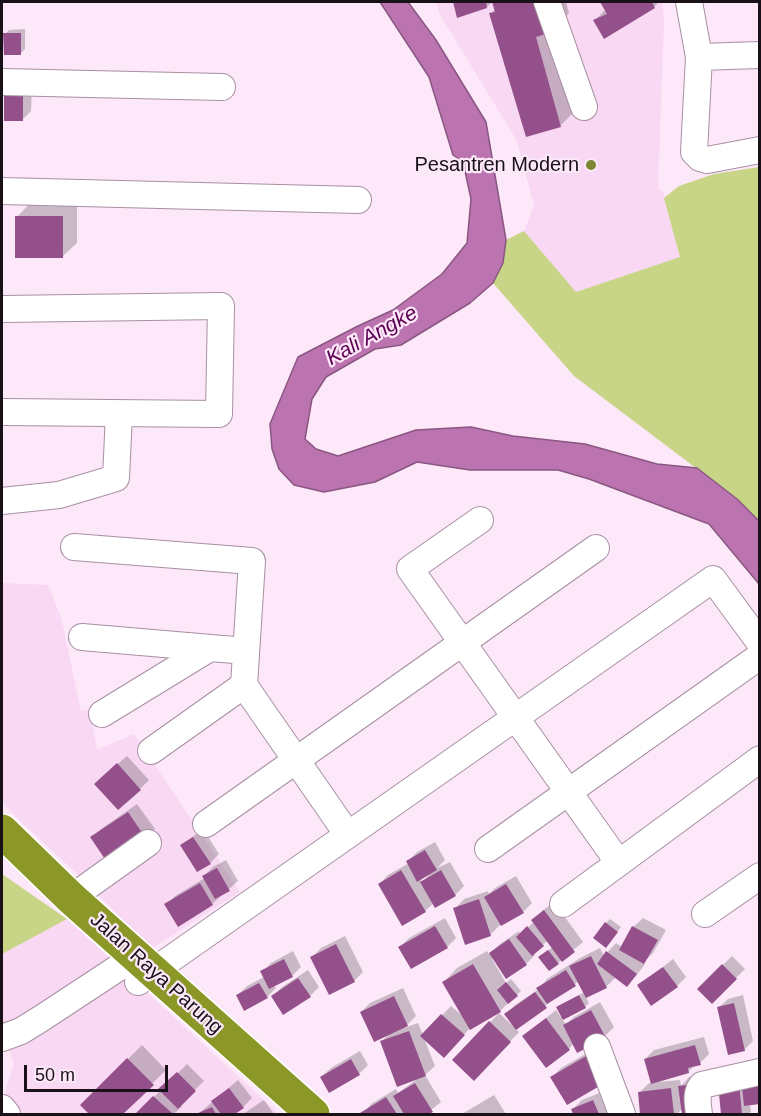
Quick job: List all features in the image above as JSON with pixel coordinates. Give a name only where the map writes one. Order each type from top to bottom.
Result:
[{"type":"highway","name":"Jalan Raya Parung","points":[[2,831],[71,898],[137,973]]},
{"type":"highway","name":"Jalan Raya Parung","points":[[2,855],[37,890],[302,1114]]},
{"type":"street","points":[[547,2],[584,107]]},
{"type":"street","points":[[689,2],[699,57],[694,152],[706,160],[759,150]]},
{"type":"street","points":[[699,57],[759,55]]},
{"type":"street","points":[[2,82],[222,87]]},
{"type":"street","points":[[2,191],[358,200]]},
{"type":"street","points":[[2,309],[221,306],[219,414],[2,412]]},
{"type":"street","points":[[2,501],[59,495],[116,478],[119,414]]},
{"type":"street","points":[[480,520],[410,569],[619,863]]},
{"type":"street","points":[[74,548],[252,561],[244,685],[348,836]]},
{"type":"street","points":[[206,824],[596,548]]},
{"type":"street","points":[[2,1038],[137,973],[348,836],[712,579],[759,643]]},
{"type":"street","points":[[82,637],[246,651]]},
{"type":"street","points":[[102,714],[210,648]]},
{"type":"street","points":[[488,849],[759,656]]},
{"type":"street","points":[[151,752],[244,685]]},
{"type":"street","points":[[563,904],[759,759]]},
{"type":"street","points":[[71,898],[148,843]]},
{"type":"street","points":[[705,915],[759,876]]},
{"type":"street","points":[[597,1047],[622,1114]]},
{"type":"street","points":[[699,1114],[698,1096],[702,1085],[759,1072]]},
{"type":"street","points":[[2,1108],[7,1114]]},
{"type":"shaded area","name":"Pesantren Modern","points":[[436,2],[662,2],[664,19],[658,188],[663,192],[680,257],[576,292],[524,231],[534,206],[517,141],[439,13]]},
{"type":"shaded area","points":[[2,583],[48,585],[61,617],[81,711],[90,709],[97,750],[134,734],[240,892],[151,949],[88,884],[2,802]]},
{"type":"shaded area","points":[[67,919],[279,1114],[23,1114],[4,1095],[14,1063],[2,1035],[2,954]]},
{"type":"green space","points":[[759,167],[759,521],[737,499],[574,376],[493,283],[503,263],[506,240],[524,231],[576,292],[680,257],[664,198],[679,186],[714,174]]},
{"type":"green space","points":[[2,874],[67,919],[2,954]]},
{"type":"water","name":"Kali Angke","points":[[380,2],[408,2],[436,40],[486,122],[506,240],[503,263],[493,283],[470,303],[401,345],[375,349],[326,377],[312,399],[305,439],[316,449],[338,456],[416,430],[471,427],[513,436],[585,444],[657,464],[697,468],[737,499],[759,521],[759,584],[709,524],[589,479],[558,470],[470,470],[417,462],[375,482],[324,492],[294,485],[279,469],[272,449],[270,424],[298,357],[393,310],[442,274],[467,243],[471,199],[463,162],[453,155],[429,77]]},
{"type":"building","points":[[453,2],[486,2],[487,8],[457,18]]},
{"type":"building","points":[[492,2],[544,2],[552,32],[536,37],[561,127],[526,137],[489,13],[495,12]]},
{"type":"building","points":[[600,2],[652,2],[655,8],[604,39],[593,20],[607,14]]},
{"type":"building","points":[[3,33],[21,33],[21,55],[4,55]]},
{"type":"building","points":[[4,95],[23,96],[23,121],[4,121]]},
{"type":"building","points":[[15,216],[63,216],[63,258],[15,258]]},
{"type":"building","points":[[117,763],[141,790],[118,810],[94,784]]},
{"type":"building","points":[[128,812],[147,840],[109,865],[90,837]]},
{"type":"building","points":[[193,837],[211,864],[197,872],[180,845]]},
{"type":"building","points":[[425,850],[437,870],[417,882],[406,861]]},
{"type":"building","points":[[217,868],[230,891],[215,899],[202,876]]},
{"type":"building","points":[[401,870],[426,912],[402,926],[378,884]]},
{"type":"building","points":[[441,870],[456,896],[435,908],[420,882]]},
{"type":"building","points":[[200,883],[213,905],[178,927],[164,904]]},
{"type":"building","points":[[506,884],[524,913],[501,926],[484,897]]},
{"type":"building","points":[[479,899],[491,936],[465,945],[453,908]]},
{"type":"building","points":[[544,910],[575,952],[562,962],[531,920]]},
{"type":"building","points":[[605,922],[618,932],[606,948],[593,938]]},
{"type":"building","points":[[435,926],[448,948],[411,969],[398,947]]},
{"type":"building","points":[[527,926],[544,946],[532,956],[516,937]]},
{"type":"building","points":[[632,926],[658,940],[644,964],[619,950]]},
{"type":"building","points":[[509,939],[527,965],[506,979],[489,953]]},
{"type":"building","points":[[336,944],[355,982],[329,995],[310,957]]},
{"type":"building","points":[[548,950],[559,964],[549,971],[538,957]]},
{"type":"building","points":[[606,951],[637,974],[627,987],[597,964]]},
{"type":"building","points":[[591,956],[607,988],[586,998],[569,966]]},
{"type":"building","points":[[284,959],[293,977],[269,989],[260,971]]},
{"type":"building","points":[[473,964],[501,1012],[470,1030],[442,982]]},
{"type":"building","points":[[722,964],[737,979],[712,1004],[697,989]]},
{"type":"building","points":[[663,967],[678,987],[651,1006],[637,985]]},
{"type":"building","points":[[566,970],[576,986],[547,1004],[536,988]]},
{"type":"building","points":[[298,978],[311,997],[283,1015],[271,996]]},
{"type":"building","points":[[506,982],[518,996],[508,1004],[497,990]]},
{"type":"building","points":[[259,983],[268,998],[244,1011],[236,995]]},
{"type":"building","points":[[535,992],[547,1008],[516,1030],[504,1014]]},
{"type":"building","points":[[579,995],[586,1008],[563,1020],[556,1007]]},
{"type":"building","points":[[394,996],[408,1026],[374,1042],[360,1012]]},
{"type":"building","points":[[734,1003],[745,1051],[728,1055],[717,1007]]},
{"type":"building","points":[[591,1010],[606,1038],[577,1053],[563,1025]]},
{"type":"building","points":[[441,1014],[465,1035],[444,1058],[420,1036]]},
{"type":"building","points":[[546,1018],[570,1050],[546,1068],[522,1036]]},
{"type":"building","points":[[489,1021],[511,1042],[474,1081],[452,1060]]},
{"type":"building","points":[[409,1031],[426,1076],[397,1087],[380,1041]]},
{"type":"building","points":[[695,1045],[701,1065],[688,1068],[689,1073],[651,1084],[644,1059]]},
{"type":"building","points":[[586,1056],[603,1084],[567,1105],[550,1077]]},
{"type":"building","points":[[127,1058],[154,1085],[123,1114],[89,1114],[80,1105]]},
{"type":"building","points":[[351,1059],[360,1075],[329,1093],[320,1077]]},
{"type":"building","points":[[177,1072],[196,1091],[178,1109],[158,1089]]},
{"type":"building","points":[[760,1075],[760,1104],[744,1106],[741,1078]]},
{"type":"building","points":[[739,1082],[742,1114],[721,1114],[718,1084]]},
{"type":"building","points":[[415,1083],[433,1112],[404,1114],[393,1096]]},
{"type":"building","points":[[694,1084],[698,1114],[682,1114],[678,1086]]},
{"type":"building","points":[[229,1088],[244,1108],[235,1114],[221,1114],[211,1101]]},
{"type":"building","points":[[671,1088],[674,1114],[640,1114],[638,1092]]},
{"type":"building","points":[[153,1096],[173,1114],[135,1114]]},
{"type":"building","points":[[386,1097],[397,1114],[360,1113]]},
{"type":"building","points":[[593,1100],[599,1114],[573,1114],[571,1109]]},
{"type":"building","points":[[212,1107],[216,1114],[196,1114]]},
{"type":"place","name":"Pesantren Modern","points":[[591,165]]}]
